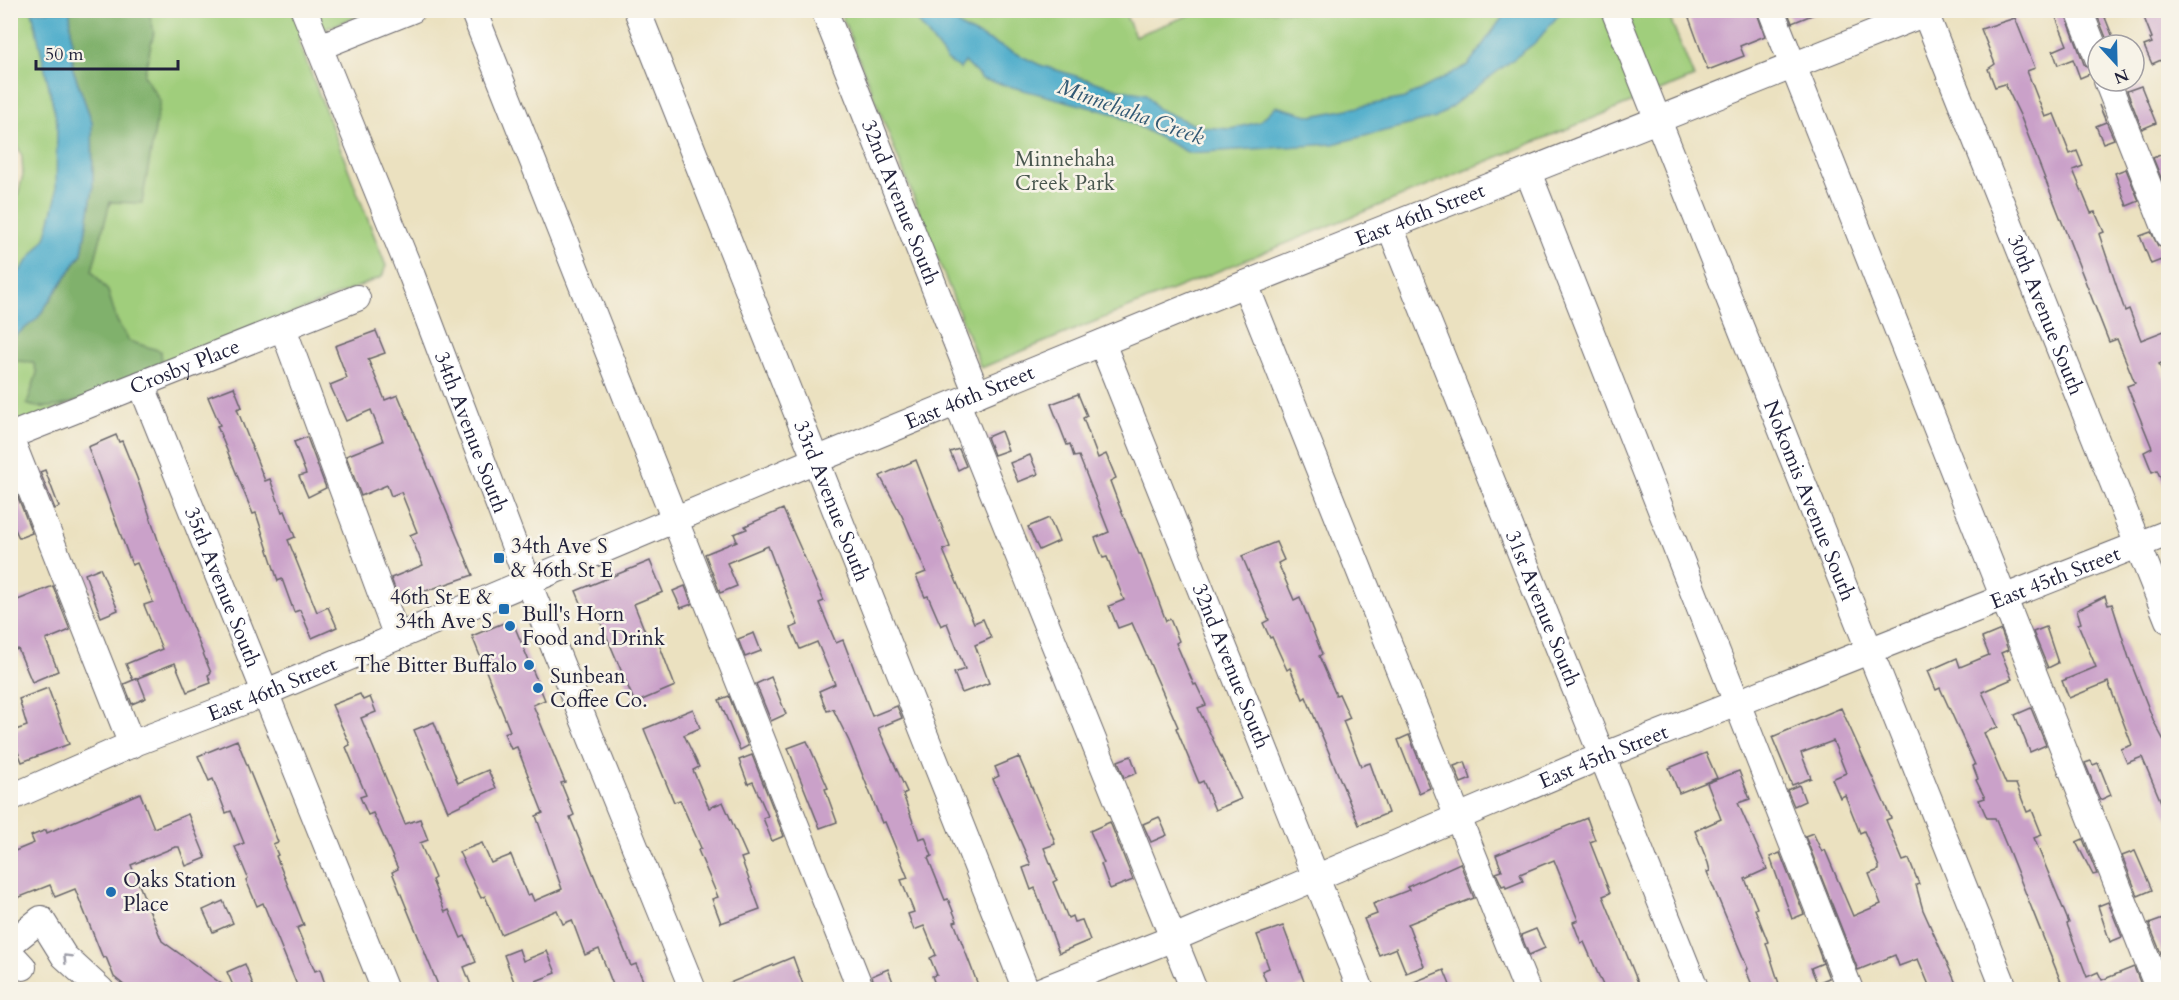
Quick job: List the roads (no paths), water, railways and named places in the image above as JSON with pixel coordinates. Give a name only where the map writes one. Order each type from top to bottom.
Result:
[{"type":"street","name":"34th Avenue South","points":[[304,10],[412,276],[528,582],[693,990]]},
{"type":"street","points":[[319,47],[412,10]]},
{"type":"street","points":[[473,10],[861,990]]},
{"type":"street","name":"33rd Avenue South","points":[[637,10],[1026,990]]},
{"type":"street","name":"32nd Avenue South","points":[[824,10],[967,398],[1194,990]]},
{"type":"street","name":"Nokomis Avenue South","points":[[1614,10],[2005,990]]},
{"type":"street","points":[[1771,10],[2159,990]]},
{"type":"street","points":[[2079,10],[2088,33]]},
{"type":"street","name":"East 46th Street","points":[[10,798],[132,745],[266,692],[815,461],[1245,284],[1794,67],[1927,12]]},
{"type":"street","name":"30th Avenue South","points":[[1927,12],[2169,621]]},
{"type":"street","points":[[2112,93],[2169,235]]},
{"type":"street","points":[[1528,172],[1850,990]]},
{"type":"street","name":"31st Avenue South","points":[[1390,226],[1696,990]]},
{"type":"street","points":[[1245,284],[1527,990]]},
{"type":"street","name":"Crosby Place","points":[[10,436],[357,298]]},
{"type":"street","points":[[283,328],[397,637]]},
{"type":"street","name":"32nd Avenue South","points":[[1102,343],[1361,990]]},
{"type":"street","name":"35th Avenue South","points":[[141,384],[385,990]]},
{"type":"street","points":[[10,436],[132,745]]},
{"type":"street","name":"East 45th Street","points":[[1042,990],[1174,938],[1316,875],[1601,756],[2169,533]]},
{"type":"street","points":[[10,944],[41,920],[64,956],[102,990]]},
{"type":"water","points":[[32,11],[70,11],[73,69],[92,122],[93,188],[82,253],[37,319],[11,339],[11,282],[45,239],[56,198],[57,123]]},
{"type":"water","name":"Minnehaha Creek","points":[[910,11],[944,11],[963,28],[1040,65],[1118,89],[1146,94],[1158,109],[1199,127],[1231,129],[1259,122],[1276,106],[1312,116],[1405,98],[1468,65],[1507,11],[1562,11],[1536,42],[1436,118],[1333,144],[1189,153],[1115,114],[982,79],[965,62],[960,69],[947,60]]},
{"type":"place","name":"34th Ave S & 46th St E","points":[[499,558]]},
{"type":"place","name":"46th St E & 34th Ave S","points":[[504,609]]},
{"type":"place","name":"Bull's Horn Food and Drink","points":[[510,626]]},
{"type":"place","name":"The Bitter Buffalo","points":[[529,665]]},
{"type":"place","name":"Sunbean Coffee Co.","points":[[538,688]]},
{"type":"place","name":"Oaks Station Place","points":[[111,892]]},
{"type":"park label","name":"Minnehaha Creek Park","points":[[1065,171]]}]
